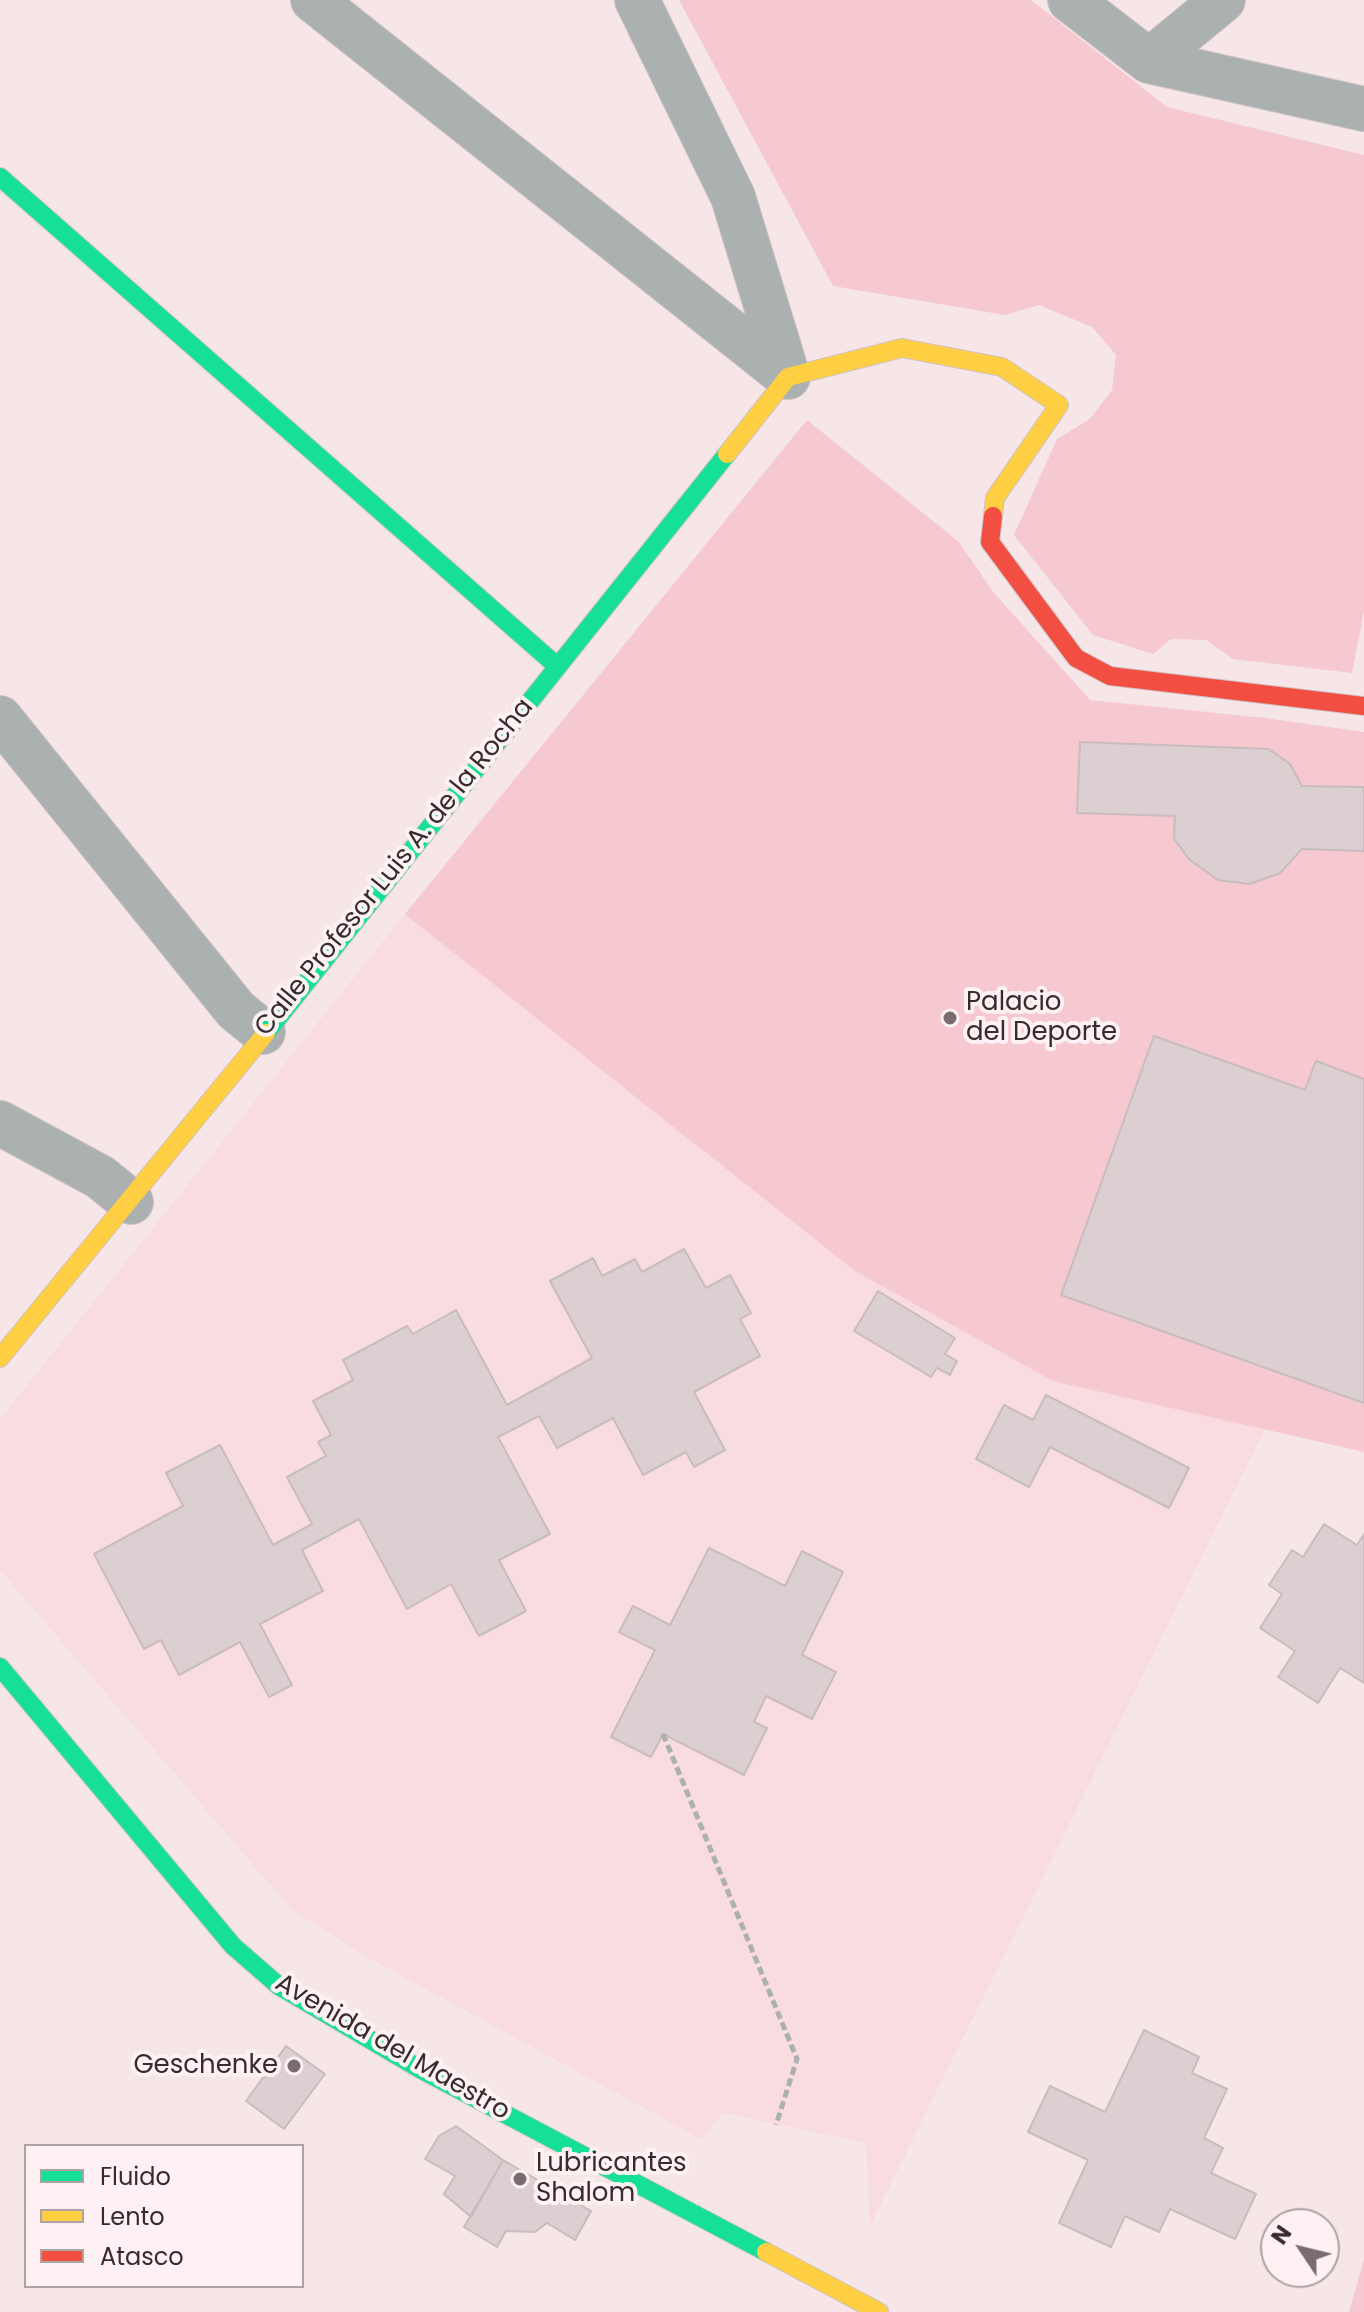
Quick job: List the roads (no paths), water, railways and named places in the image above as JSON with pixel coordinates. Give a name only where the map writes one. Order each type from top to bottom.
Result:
[{"type":"street","points":[[313,0],[788,377]]},
{"type":"street","points":[[637,0],[733,197],[788,377]]},
{"type":"street","points":[[1070,0],[1149,61],[1364,109]]},
{"type":"street","points":[[1149,61],[1223,0]]},
{"type":"street","points":[[0,177],[557,666]]},
{"type":"street","points":[[788,377],[902,348],[1002,367],[1059,405],[995,498],[990,542],[1076,658],[1110,676],[1364,706]]},
{"type":"street","name":"Calle Profesor Luis A. de la Rocha","points":[[0,1358],[131,1202],[263,1032],[788,377]]},
{"type":"street","points":[[0,718],[236,1010],[263,1032]]},
{"type":"street","points":[[0,1123],[100,1177],[131,1202]]},
{"type":"street","name":"Avenida del Maestro","points":[[0,1667],[233,1946],[279,1986],[420,2069],[879,2312]]},
{"type":"place","name":"Palacio del Deporte","points":[[950,1018]]},
{"type":"place","name":"Geschenke","points":[[294,2066]]},
{"type":"place","name":"Lubricantes Shalom","points":[[520,2179]]}]
